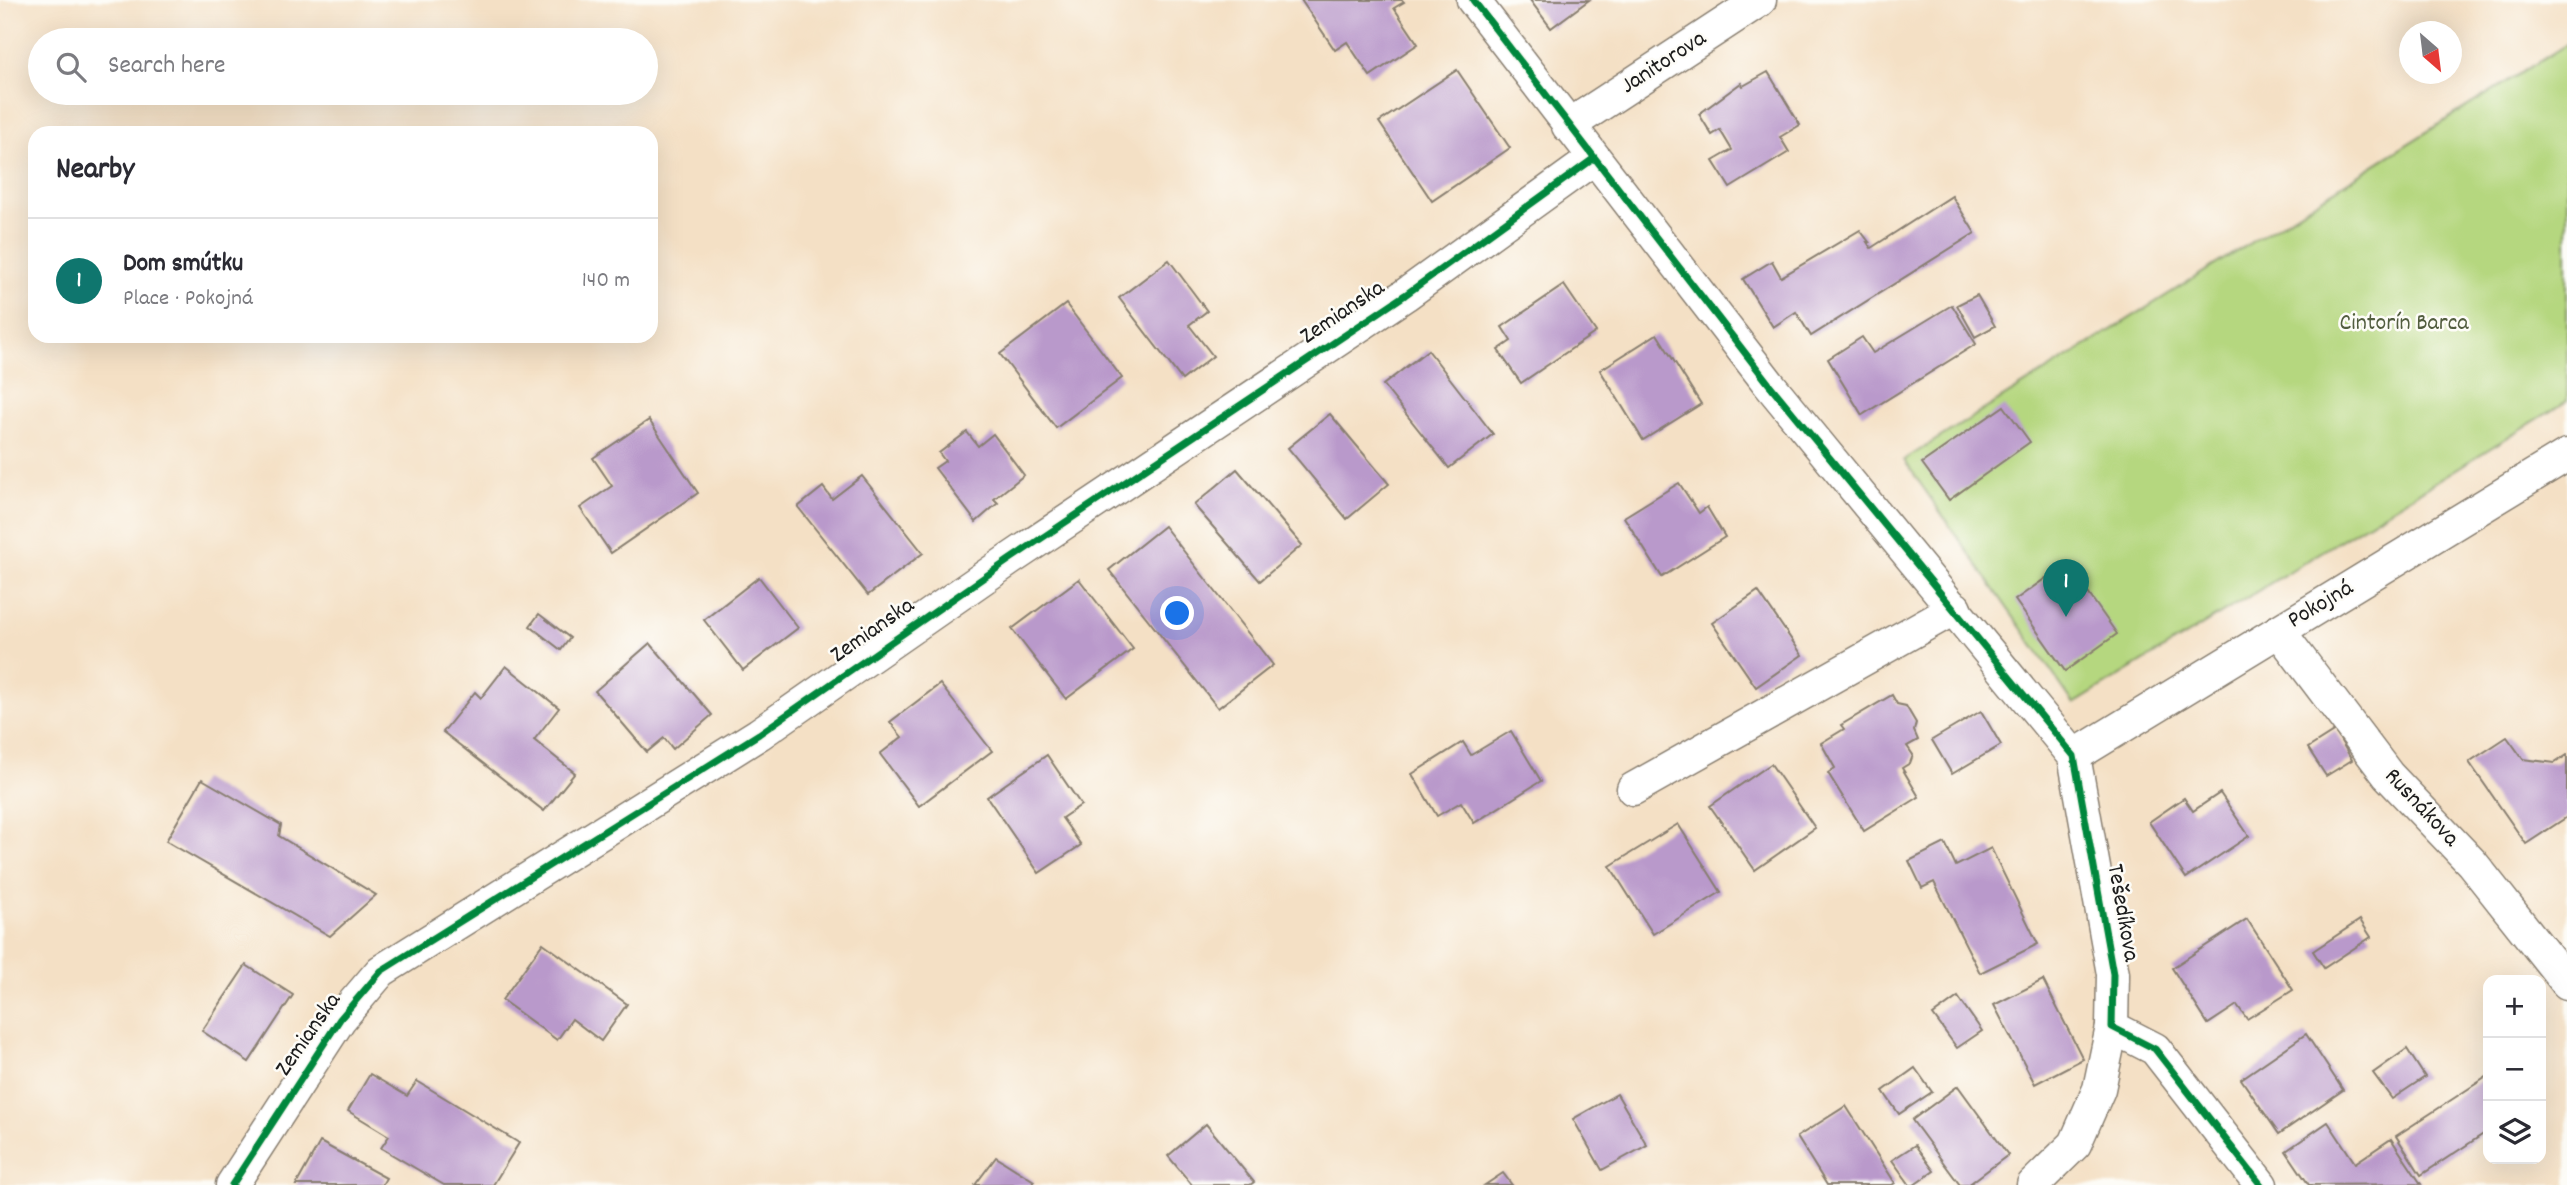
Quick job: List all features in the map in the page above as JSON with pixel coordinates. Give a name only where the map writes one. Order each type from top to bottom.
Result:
[{"type":"street","points":[[1473,0],[1567,126],[1769,384],[2074,756]]},
{"type":"street","name":"Janitorova","points":[[1567,126],[1760,0]]},
{"type":"street","name":"Zemianska","points":[[232,1185],[340,1019],[381,971],[759,734],[1009,560],[1405,295],[1593,159]]},
{"type":"street","name":"Pokojná","points":[[2074,756],[2567,455]]},
{"type":"street","points":[[1633,789],[1955,608]]},
{"type":"street","name":"Rusnákova","points":[[2279,631],[2388,775],[2472,863],[2567,983]]},
{"type":"street","name":"Tešedíkova","points":[[2033,1185],[2075,1144],[2099,1089],[2112,1027],[2113,974],[2074,756]]},
{"type":"street","points":[[2112,1027],[2155,1049],[2261,1185]]},
{"type":"green space","name":"Cintorín Barca","points":[[2567,44],[2567,401],[2074,704],[1904,460]]},
{"type":"building","points":[[1301,0],[1402,0],[1404,2],[1394,8],[1418,44],[1370,76],[1347,42],[1335,50]]},
{"type":"building","points":[[1530,0],[1589,0],[1551,28]]},
{"type":"building","points":[[1457,70],[1510,148],[1432,201],[1379,122]]},
{"type":"building","points":[[1768,72],[1800,125],[1780,137],[1789,152],[1730,188],[1713,161],[1732,150],[1720,130],[1712,135],[1699,114],[1741,83],[1743,86]]},
{"type":"building","points":[[1952,196],[1975,233],[1811,336],[1796,312],[1773,327],[1743,279],[1772,261],[1781,277],[1860,230],[1871,248]]},
{"type":"building","points":[[1169,260],[1207,311],[1189,325],[1213,356],[1182,380],[1119,298]]},
{"type":"building","points":[[1564,285],[1596,332],[1521,383],[1498,350],[1511,341],[1502,327]]},
{"type":"building","points":[[1977,295],[1995,326],[1975,337],[1957,305]]},
{"type":"building","points":[[1066,304],[1122,378],[1056,428],[1000,354]]},
{"type":"building","points":[[1952,305],[1976,344],[1862,415],[1828,359],[1862,337],[1873,353]]},
{"type":"building","points":[[1657,334],[1701,404],[1643,440],[1600,370]]},
{"type":"building","points":[[1428,350],[1493,434],[1449,468],[1383,385]]},
{"type":"building","points":[[2004,406],[2030,442],[1949,500],[1922,463]]},
{"type":"building","points":[[1330,414],[1389,484],[1347,519],[1288,448]]},
{"type":"building","points":[[649,420],[698,493],[611,553],[580,508],[612,486],[593,458]]},
{"type":"building","points":[[967,432],[978,446],[993,434],[1024,475],[994,499],[998,503],[976,522],[935,468],[945,461],[939,453]]},
{"type":"building","points":[[1237,469],[1302,545],[1260,581],[1194,505]]},
{"type":"building","points":[[862,476],[923,553],[868,595],[798,507],[823,487],[832,499]]},
{"type":"building","points":[[1679,483],[1699,513],[1707,507],[1725,537],[1662,577],[1624,517]]},
{"type":"building","points":[[1164,526],[1273,665],[1218,708],[1109,570]]},
{"type":"building","points":[[2067,563],[2117,634],[2065,671],[2015,600]]},
{"type":"building","points":[[759,577],[798,628],[743,670],[704,620]]},
{"type":"building","points":[[1079,579],[1133,649],[1066,699],[1012,629]]},
{"type":"building","points":[[1758,591],[1802,655],[1756,687],[1712,623]]},
{"type":"building","points":[[539,614],[570,638],[561,650],[530,626]]},
{"type":"building","points":[[650,643],[712,715],[673,749],[664,738],[647,752],[595,691]]},
{"type":"building","points":[[506,666],[559,708],[534,740],[575,773],[544,811],[443,732],[475,692],[481,698]]},
{"type":"building","points":[[940,684],[992,751],[919,806],[880,754],[902,737],[890,722]]},
{"type":"building","points":[[1892,695],[1897,704],[1906,706],[1916,723],[1914,731],[1918,740],[1907,746],[1913,755],[1910,763],[1902,768],[1919,797],[1864,831],[1828,773],[1835,768],[1821,743],[1844,729],[1841,725]]},
{"type":"building","points":[[1981,711],[2001,745],[1952,774],[1932,740]]},
{"type":"building","points":[[1511,731],[1541,781],[1474,823],[1461,802],[1437,816],[1412,774],[1463,742],[1471,755]]},
{"type":"building","points":[[2335,731],[2352,760],[2326,776],[2308,748]]},
{"type":"building","points":[[2507,737],[2523,759],[2555,763],[2567,755],[2567,817],[2526,844],[2469,762]]},
{"type":"building","points":[[1047,755],[1081,805],[1062,818],[1081,845],[1039,873],[987,797]]},
{"type":"building","points":[[1771,764],[1815,828],[1755,870],[1710,806]]},
{"type":"building","points":[[202,779],[281,825],[279,836],[376,895],[330,936],[166,841]]},
{"type":"building","points":[[2220,793],[2249,836],[2186,878],[2149,822],[2184,798],[2193,811]]},
{"type":"building","points":[[1678,824],[1721,892],[1653,934],[1610,866]]},
{"type":"building","points":[[1945,843],[1956,866],[1991,848],[2038,944],[1980,973],[1934,882],[1922,888],[1909,861]]},
{"type":"building","points":[[2247,919],[2293,990],[2247,1019],[2237,1005],[2208,1024],[2172,968]]},
{"type":"building","points":[[2360,920],[2371,937],[2324,968],[2313,951]]},
{"type":"building","points":[[543,943],[627,1004],[601,1041],[572,1019],[557,1040],[502,1000]]},
{"type":"building","points":[[246,965],[293,995],[249,1062],[202,1031]]},
{"type":"building","points":[[2043,980],[2083,1059],[2035,1084],[1994,1005]]},
{"type":"building","points":[[1958,997],[1982,1031],[1957,1048],[1933,1015]]},
{"type":"building","points":[[2306,1034],[2343,1090],[2279,1134],[2241,1079]]},
{"type":"building","points":[[2407,1049],[2425,1077],[2392,1099],[2373,1073]]},
{"type":"building","points":[[1915,1068],[1932,1092],[1899,1114],[1883,1091]]},
{"type":"building","points":[[370,1074],[407,1096],[417,1081],[519,1143],[493,1185],[444,1185],[381,1148],[389,1136],[348,1111]]},
{"type":"building","points":[[2483,1079],[2483,1134],[2421,1175],[2396,1136]]},
{"type":"building","points":[[1958,1086],[2008,1155],[1968,1185],[1960,1185],[1912,1120]]},
{"type":"building","points":[[1617,1094],[1647,1145],[1602,1170],[1573,1119]]},
{"type":"building","points":[[1846,1106],[1895,1183],[1892,1185],[1827,1185],[1797,1137]]},
{"type":"building","points":[[2328,1122],[2355,1163],[2391,1139],[2421,1184],[2309,1185],[2286,1151]]},
{"type":"building","points":[[1206,1124],[1254,1182],[1250,1185],[1192,1185],[1168,1156]]},
{"type":"building","points":[[320,1142],[386,1178],[382,1185],[296,1185]]},
{"type":"building","points":[[1915,1145],[1934,1171],[1910,1185],[1892,1160]]},
{"type":"building","points":[[996,1157],[1034,1181],[1031,1185],[975,1185]]},
{"type":"building","points":[[1503,1173],[1512,1185],[1485,1185]]},
{"type":"cycle path","points":[[1473,0],[1769,384],[2074,756],[2113,974],[2112,1027],[2155,1049],[2261,1185]]},
{"type":"cycle path","points":[[232,1185],[340,1019],[381,971],[759,734],[1009,560],[1405,295],[1593,159]]},
{"type":"place","name":"Dom smútku","points":[[2066,617]]}]
